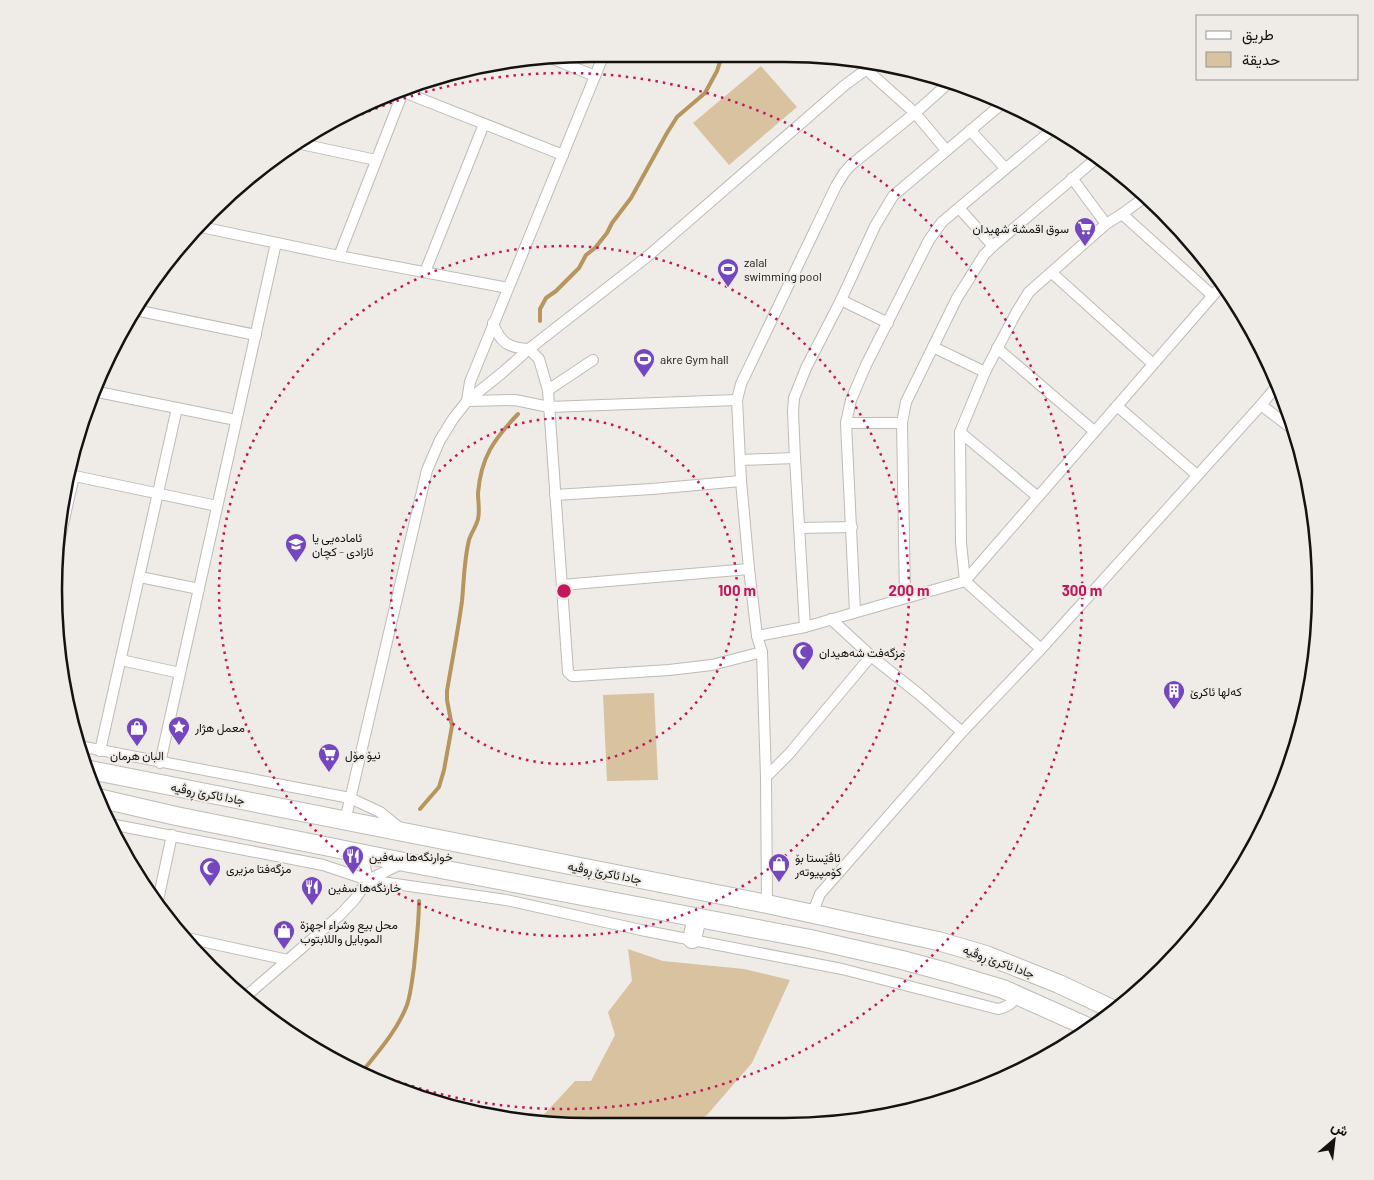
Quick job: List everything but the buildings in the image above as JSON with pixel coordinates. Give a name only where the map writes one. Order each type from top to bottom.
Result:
[{"type":"highway","name":"جادا ئاکرێ ڕوڤیە","points":[[94,771],[767,904],[938,941],[986,955],[1059,984],[1107,1007]]},
{"type":"highway","name":"جادا ئاکرێ ڕوڤیە","points":[[107,800],[176,816],[404,862],[810,940],[902,960],[1004,989],[1083,1025]]},
{"type":"highway","points":[[692,939],[697,918]]},
{"type":"street","points":[[467,401],[470,382],[493,323],[601,62]]},
{"type":"street","points":[[564,63],[596,76]]},
{"type":"street","points":[[344,821],[427,470],[448,426],[467,401],[529,349],[648,256],[845,85],[866,69]]},
{"type":"street","points":[[876,71],[946,150]]},
{"type":"street","points":[[767,904],[766,777],[762,652],[757,636],[749,569],[741,481],[737,400],[741,384],[836,186],[851,165],[944,87]]},
{"type":"street","points":[[409,95],[563,155]]},
{"type":"street","points":[[339,256],[400,98]]},
{"type":"street","points":[[804,627],[794,458],[794,398],[806,368],[841,300],[874,226],[893,196],[997,108]]},
{"type":"street","points":[[425,272],[484,124]]},
{"type":"street","points":[[970,130],[1005,168]]},
{"type":"street","points":[[855,612],[846,423],[850,400],[929,240],[942,222],[1048,133]]},
{"type":"street","points":[[306,145],[376,160]]},
{"type":"street","points":[[905,597],[902,423],[906,402],[957,298],[984,255],[992,246],[1092,162]]},
{"type":"street","points":[[1072,178],[1106,224]]},
{"type":"street","points":[[1041,650],[966,581],[961,543],[960,432],[985,372],[1029,292],[1106,224],[1140,201]]},
{"type":"street","points":[[959,208],[992,246]]},
{"type":"street","points":[[1122,214],[1212,296]]},
{"type":"street","points":[[206,228],[339,256],[508,288]]},
{"type":"street","points":[[160,763],[276,243]]},
{"type":"street","points":[[1052,272],[1153,364]]},
{"type":"street","points":[[757,636],[804,627],[966,581],[1218,290]]},
{"type":"street","points":[[841,300],[888,323]]},
{"type":"street","points":[[142,312],[256,335]]},
{"type":"street","points":[[493,323],[496,333],[502,340],[519,349],[529,349],[539,359],[548,390],[568,672],[572,676],[576,676],[669,670],[712,665],[762,652]]},
{"type":"street","points":[[933,347],[985,372]]},
{"type":"street","points":[[997,348],[1094,431]]},
{"type":"street","points":[[548,390],[593,360]]},
{"type":"street","points":[[102,390],[236,420]]},
{"type":"street","points":[[812,914],[820,894],[962,732],[1041,650],[1272,391]]},
{"type":"street","points":[[467,401],[515,400],[549,407],[737,400]]},
{"type":"street","points":[[1261,405],[1285,423]]},
{"type":"street","points":[[1117,406],[1197,475]]},
{"type":"street","points":[[100,751],[177,408]]},
{"type":"street","points":[[846,423],[902,423]]},
{"type":"street","points":[[960,432],[1038,497]]},
{"type":"street","points":[[740,460],[794,458]]},
{"type":"street","points":[[75,477],[217,506]]},
{"type":"street","points":[[555,495],[741,481]]},
{"type":"street","points":[[799,528],[852,527]]},
{"type":"street","points":[[562,585],[749,569]]},
{"type":"street","points":[[140,577],[199,589]]},
{"type":"street","points":[[831,619],[871,656],[962,732]]},
{"type":"street","points":[[766,777],[789,754],[871,656]]},
{"type":"street","points":[[121,660],[180,673]]},
{"type":"street","points":[[86,748],[350,798],[380,812],[405,833]]},
{"type":"street","points":[[118,825],[323,864],[368,880],[506,900],[641,930],[842,969],[998,1009],[1011,1004],[1018,996]]},
{"type":"street","points":[[159,894],[172,835]]},
{"type":"street","points":[[362,853],[368,880]]},
{"type":"street","points":[[250,993],[340,915],[355,899],[368,880],[404,862]]},
{"type":"street","points":[[195,940],[288,960]]},
{"type":"green space","points":[[761,66],[797,107],[729,165],[693,123]]},
{"type":"green space","points":[[654,693],[658,780],[607,781],[603,695]]},
{"type":"green space","points":[[628,949],[663,961],[744,969],[790,980],[752,1063],[702,1118],[590,1118],[544,1115],[575,1081],[591,1081],[615,1035],[608,1012],[632,981]]},
{"type":"waterway","points":[[540,321],[540,309],[546,298],[556,291],[579,268],[586,255],[595,248],[607,233],[612,223],[631,198],[677,117],[705,93],[720,62]]},
{"type":"waterway","points":[[420,809],[439,787],[444,770],[452,726],[447,691],[462,601],[467,548],[479,516],[478,493],[482,469],[490,449],[518,414]]},
{"type":"waterway","points":[[366,1067],[393,1032],[407,1005],[414,967],[419,901]]},
{"type":"place","name":"سوق اقمشة شهيدان","points":[[1085,247]]},
{"type":"place","name":"zalal swimming pool","points":[[728,288]]},
{"type":"place","name":"akre Gym hall","points":[[644,378]]},
{"type":"place","name":"ئامادەیی یا ئازادی - کچان","points":[[296,563]]},
{"type":"place","name":"مزگەفت شه‌هيدان","points":[[803,671]]},
{"type":"place","name":"کەلها ئاکرێ","points":[[1174,710]]},
{"type":"place","name":"معمل هژار","points":[[179,746]]},
{"type":"place","name":"البان هرمان","points":[[137,747]]},
{"type":"place","name":"نیۆ مۆل","points":[[329,773]]},
{"type":"place","name":"خوارنگەھا سەفین","points":[[353,875]]},
{"type":"place","name":"ئاڤێستا بۆ کۆمپیوتەر","points":[[779,883]]},
{"type":"place","name":"مزگەفتا مزیری","points":[[210,887]]},
{"type":"place","name":"خارنگەها سفين","points":[[312,906]]},
{"type":"place","name":"محل بيع وشراء اجهزة الموبايل واللابتوب","points":[[284,950]]}]
